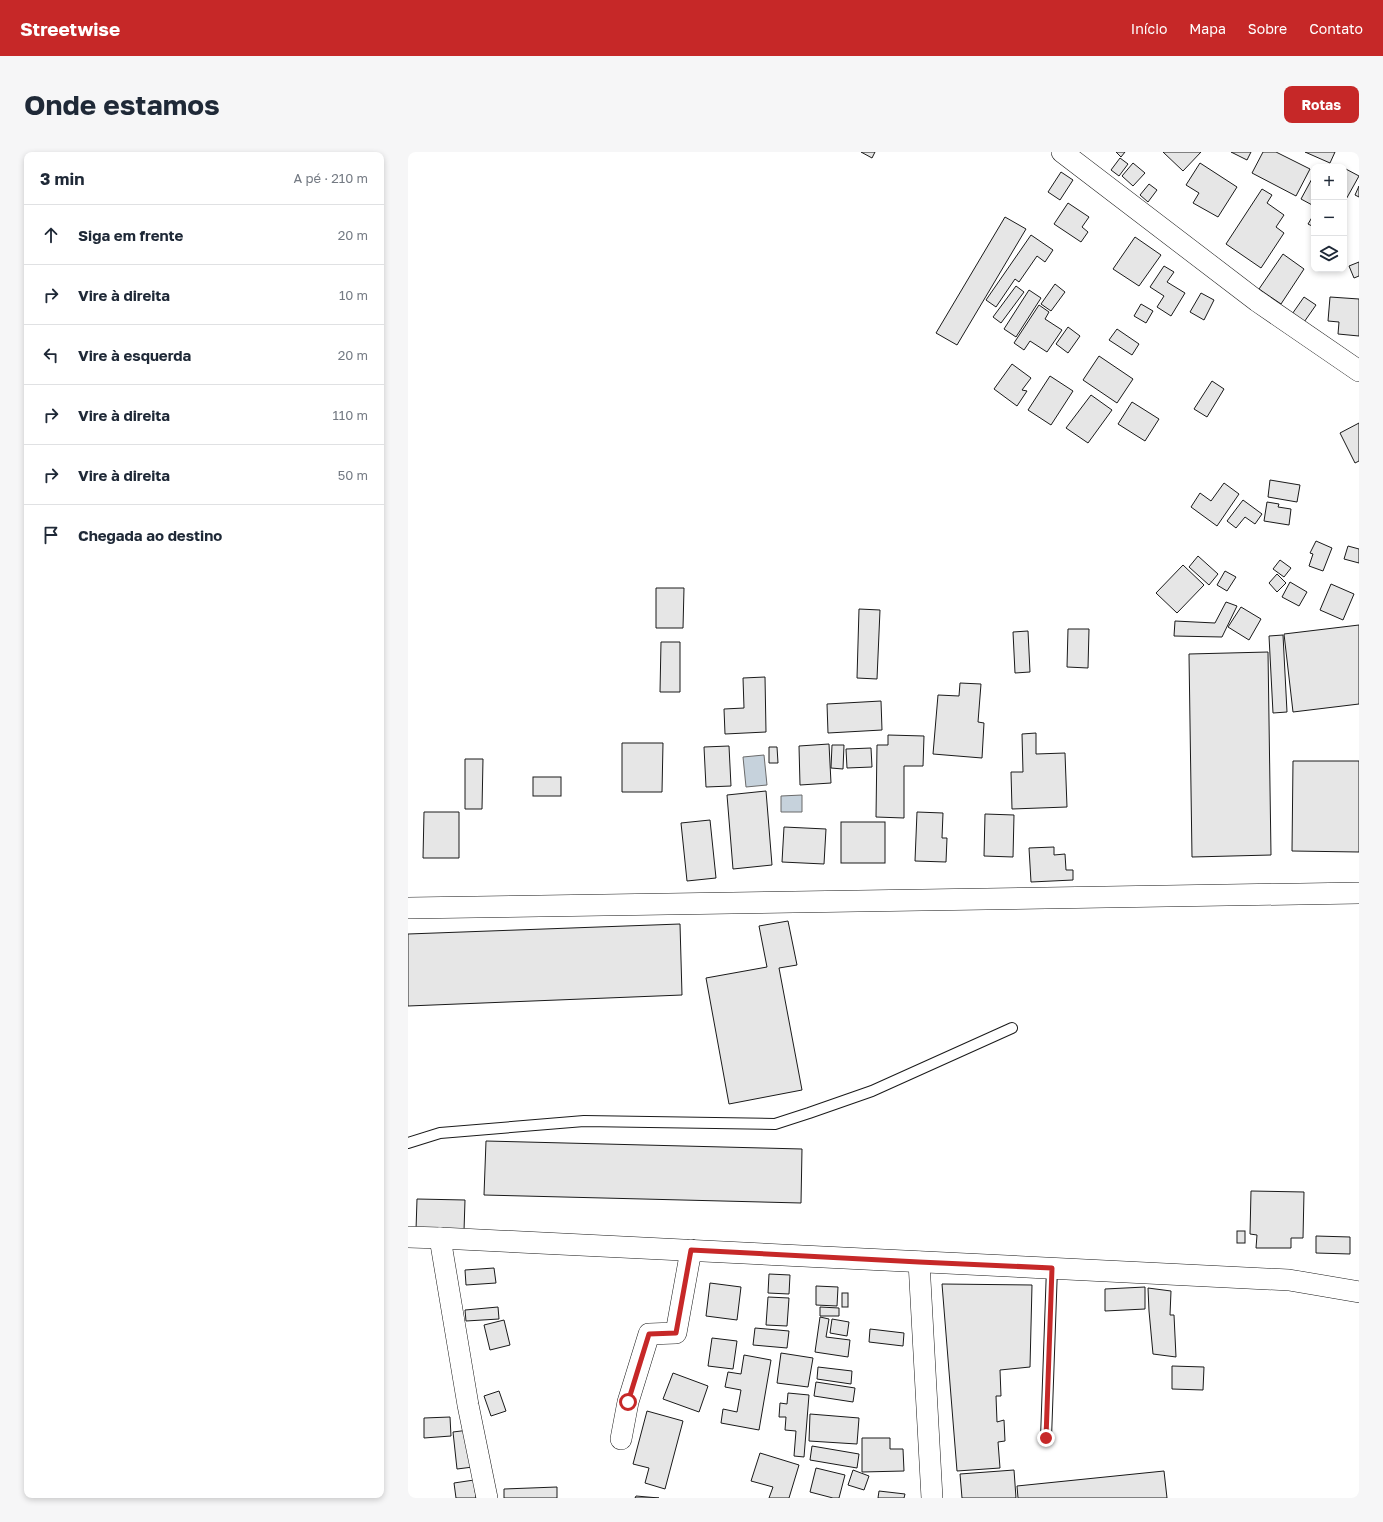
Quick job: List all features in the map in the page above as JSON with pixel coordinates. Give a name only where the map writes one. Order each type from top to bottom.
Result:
[{"type":"street","points":[[1062,152],[1257,301],[1359,371]]},
{"type":"street","points":[[408,908],[1359,893]]},
{"type":"street","points":[[408,1238],[440,1238],[1289,1280],[1359,1292]]},
{"type":"street","points":[[440,1238],[468,1405],[487,1498]]},
{"type":"street","points":[[621,1439],[628,1402],[649,1334],[676,1333],[691,1250]]},
{"type":"street","points":[[919,1262],[932,1498]]},
{"type":"lane","points":[[408,1143],[440,1133],[584,1121],[775,1124],[872,1090],[1012,1028]]},
{"type":"lane","points":[[1046,1438],[1052,1268]]},
{"type":"shaded area","points":[[764,755],[767,785],[746,787],[743,757]]},
{"type":"shaded area","points":[[802,795],[802,812],[781,812],[781,796]]},
{"type":"building","points":[[861,152],[875,152],[872,158]]},
{"type":"building","points":[[1116,152],[1125,152],[1121,157]]},
{"type":"building","points":[[1163,152],[1201,152],[1183,171]]},
{"type":"building","points":[[1231,152],[1251,152],[1247,160]]},
{"type":"building","points":[[1263,152],[1276,152],[1310,169],[1296,196],[1252,173]]},
{"type":"building","points":[[1305,152],[1335,152],[1330,163]]},
{"type":"building","points":[[1120,158],[1128,164],[1119,176],[1111,170]]},
{"type":"building","points":[[1133,163],[1145,173],[1133,186],[1122,176]]},
{"type":"building","points":[[1200,163],[1237,187],[1218,217],[1193,203],[1199,193],[1186,185]]},
{"type":"building","points":[[1347,170],[1359,176],[1347,198]]},
{"type":"building","points":[[1061,172],[1073,180],[1060,200],[1048,192]]},
{"type":"building","points":[[1311,181],[1311,204],[1301,199]]},
{"type":"building","points":[[1149,184],[1157,190],[1148,202],[1140,195]]},
{"type":"building","points":[[1359,186],[1359,197],[1355,195]]},
{"type":"building","points":[[1262,189],[1272,195],[1267,203],[1284,215],[1276,227],[1284,233],[1261,268],[1226,244]]},
{"type":"building","points":[[1068,203],[1089,217],[1082,227],[1088,232],[1081,242],[1054,224]]},
{"type":"building","points":[[1005,217],[1026,229],[957,345],[936,333]]},
{"type":"building","points":[[1031,235],[1053,250],[1045,262],[1037,256],[1019,282],[1015,279],[996,307],[986,300]]},
{"type":"building","points":[[1135,237],[1161,255],[1139,286],[1113,269]]},
{"type":"building","points":[[1283,254],[1304,269],[1281,304],[1259,289]]},
{"type":"building","points":[[1359,262],[1359,276],[1354,278],[1349,266]]},
{"type":"building","points":[[1164,266],[1174,272],[1167,282],[1185,293],[1171,316],[1157,307],[1164,296],[1150,287]]},
{"type":"building","points":[[1055,284],[1065,292],[1051,311],[1041,304]]},
{"type":"building","points":[[1016,286],[1024,292],[1001,323],[993,317]]},
{"type":"building","points":[[1029,290],[1041,298],[1016,337],[1004,329]]},
{"type":"building","points":[[1201,293],[1214,300],[1204,320],[1190,312]]},
{"type":"building","points":[[1304,297],[1316,305],[1302,325],[1290,317]]},
{"type":"building","points":[[1330,297],[1359,299],[1359,336],[1338,334],[1339,322],[1328,321]]},
{"type":"building","points":[[1141,304],[1153,311],[1146,323],[1134,316]]},
{"type":"building","points":[[1039,305],[1049,312],[1045,319],[1062,330],[1047,352],[1030,341],[1024,350],[1014,343]]},
{"type":"building","points":[[1068,327],[1080,336],[1068,353],[1056,344]]},
{"type":"building","points":[[1117,329],[1139,344],[1132,355],[1109,340]]},
{"type":"building","points":[[1099,356],[1133,379],[1117,403],[1083,380]]},
{"type":"building","points":[[1012,364],[1031,378],[1022,390],[1027,391],[1017,406],[994,389]]},
{"type":"building","points":[[1050,376],[1073,391],[1051,425],[1028,410]]},
{"type":"building","points":[[1212,381],[1224,389],[1207,417],[1194,409]]},
{"type":"building","points":[[1091,395],[1112,410],[1088,443],[1066,428]]},
{"type":"building","points":[[1132,402],[1159,419],[1145,441],[1118,424]]},
{"type":"building","points":[[1359,423],[1359,461],[1355,463],[1340,433]]},
{"type":"building","points":[[1270,480],[1300,485],[1297,502],[1268,497]]},
{"type":"building","points":[[1224,483],[1239,494],[1217,526],[1191,507],[1200,493],[1211,501]]},
{"type":"building","points":[[1243,500],[1262,514],[1255,524],[1245,517],[1236,528],[1227,521]]},
{"type":"building","points":[[1267,502],[1279,504],[1278,507],[1291,509],[1289,525],[1264,521]]},
{"type":"building","points":[[1316,541],[1332,548],[1323,571],[1309,566],[1313,554],[1310,553]]},
{"type":"building","points":[[1348,546],[1359,549],[1359,563],[1344,559]]},
{"type":"building","points":[[1198,556],[1218,574],[1209,585],[1189,567]]},
{"type":"building","points":[[1280,560],[1291,568],[1284,577],[1273,569]]},
{"type":"building","points":[[1183,565],[1204,585],[1177,613],[1156,593]]},
{"type":"building","points":[[1225,571],[1236,577],[1227,591],[1217,585]]},
{"type":"building","points":[[1277,574],[1286,583],[1277,592],[1269,583]]},
{"type":"building","points":[[1290,582],[1307,592],[1299,606],[1282,597]]},
{"type":"building","points":[[1331,584],[1354,594],[1343,620],[1320,610]]},
{"type":"building","points":[[656,588],[684,588],[683,628],[656,628]]},
{"type":"building","points":[[1226,602],[1237,606],[1222,637],[1174,636],[1175,621],[1215,623]]},
{"type":"building","points":[[1241,607],[1261,619],[1249,640],[1228,627]]},
{"type":"building","points":[[859,609],[880,610],[877,679],[857,678]]},
{"type":"building","points":[[1359,625],[1359,704],[1293,712],[1284,634]]},
{"type":"building","points":[[1068,629],[1089,629],[1088,668],[1067,667]]},
{"type":"building","points":[[1028,631],[1030,672],[1015,673],[1013,632]]},
{"type":"building","points":[[1283,635],[1287,712],[1273,713],[1269,636]]},
{"type":"building","points":[[661,642],[680,642],[680,692],[660,692]]},
{"type":"building","points":[[1268,652],[1271,855],[1192,857],[1189,654]]},
{"type":"building","points":[[765,677],[766,732],[725,734],[724,709],[744,708],[743,678]]},
{"type":"building","points":[[960,683],[981,684],[978,722],[984,723],[982,758],[933,754],[938,695],[959,696]]},
{"type":"building","points":[[881,701],[882,730],[828,733],[827,704]]},
{"type":"building","points":[[1036,733],[1036,754],[1065,753],[1067,807],[1012,809],[1011,772],[1023,772],[1022,734]]},
{"type":"building","points":[[888,735],[924,736],[923,766],[904,766],[904,818],[876,817],[877,745],[888,745]]},
{"type":"building","points":[[622,743],[663,743],[662,792],[622,792]]},
{"type":"building","points":[[829,744],[831,783],[800,785],[799,746]]},
{"type":"building","points":[[832,745],[844,745],[843,769],[831,768]]},
{"type":"building","points":[[729,746],[731,786],[706,787],[704,747]]},
{"type":"building","points":[[769,747],[777,747],[778,763],[769,763]]},
{"type":"building","points":[[871,748],[872,767],[847,768],[846,749]]},
{"type":"building","points":[[465,759],[483,759],[482,809],[465,809]]},
{"type":"building","points":[[1293,761],[1359,761],[1359,852],[1292,851]]},
{"type":"building","points":[[533,777],[561,777],[561,796],[533,796]]},
{"type":"building","points":[[766,791],[772,865],[733,869],[727,795]]},
{"type":"building","points":[[424,812],[459,812],[459,858],[423,858]]},
{"type":"building","points":[[917,812],[943,813],[942,838],[947,838],[946,862],[915,861]]},
{"type":"building","points":[[985,814],[1014,815],[1013,857],[984,856]]},
{"type":"building","points":[[710,820],[716,878],[687,881],[681,823]]},
{"type":"building","points":[[841,822],[885,822],[885,863],[841,863]]},
{"type":"building","points":[[784,827],[826,829],[824,864],[782,862]]},
{"type":"building","points":[[1054,847],[1054,855],[1065,854],[1066,870],[1073,870],[1073,880],[1031,882],[1029,848]]},
{"type":"building","points":[[788,921],[797,965],[779,968],[802,1090],[729,1104],[706,978],[767,967],[759,926]]},
{"type":"building","points":[[680,924],[682,995],[408,1006],[408,934]]},
{"type":"building","points":[[486,1141],[802,1149],[801,1203],[484,1195]]},
{"type":"building","points":[[1251,1191],[1304,1192],[1303,1238],[1291,1238],[1291,1248],[1256,1248],[1257,1235],[1250,1234]]},
{"type":"building","points":[[417,1199],[465,1200],[464,1231],[416,1230]]},
{"type":"building","points":[[1237,1231],[1245,1231],[1245,1243],[1237,1243]]},
{"type":"building","points":[[1316,1236],[1350,1237],[1350,1254],[1316,1253]]},
{"type":"building","points":[[494,1268],[496,1283],[466,1285],[465,1270]]},
{"type":"building","points":[[769,1274],[790,1275],[789,1294],[768,1293]]},
{"type":"building","points":[[710,1283],[741,1287],[737,1320],[706,1316]]},
{"type":"building","points":[[942,1284],[1032,1285],[1030,1367],[1000,1370],[1001,1396],[996,1396],[997,1422],[1004,1420],[1005,1441],[998,1442],[1000,1468],[957,1471]]},
{"type":"building","points":[[816,1286],[838,1287],[837,1306],[816,1305]]},
{"type":"building","points":[[1145,1287],[1145,1309],[1105,1311],[1105,1289]]},
{"type":"building","points":[[1148,1288],[1171,1291],[1170,1315],[1174,1315],[1176,1357],[1153,1354]]},
{"type":"building","points":[[842,1293],[848,1293],[848,1307],[842,1307]]},
{"type":"building","points":[[768,1297],[789,1298],[787,1326],[766,1325]]},
{"type":"building","points":[[498,1307],[499,1319],[466,1321],[465,1310]]},
{"type":"building","points":[[820,1307],[839,1308],[839,1316],[820,1316]]},
{"type":"building","points":[[820,1317],[829,1319],[826,1337],[850,1340],[848,1357],[815,1352]]},
{"type":"building","points":[[832,1319],[849,1322],[847,1336],[830,1333]]},
{"type":"building","points":[[504,1320],[510,1345],[490,1350],[484,1325]]},
{"type":"building","points":[[755,1328],[789,1331],[787,1348],[753,1345]]},
{"type":"building","points":[[870,1329],[904,1333],[903,1346],[869,1342]]},
{"type":"building","points":[[712,1338],[737,1341],[733,1369],[708,1366]]},
{"type":"building","points":[[781,1353],[813,1358],[808,1387],[777,1383]]},
{"type":"building","points":[[744,1355],[771,1360],[759,1430],[721,1423],[723,1409],[737,1412],[741,1390],[725,1387],[728,1372],[741,1374]]},
{"type":"building","points":[[1172,1366],[1204,1367],[1203,1390],[1172,1389]]},
{"type":"building","points":[[818,1367],[852,1371],[851,1384],[817,1379]]},
{"type":"building","points":[[673,1373],[708,1386],[699,1412],[663,1399]]},
{"type":"building","points":[[816,1382],[855,1388],[853,1402],[814,1396]]},
{"type":"building","points":[[499,1391],[506,1411],[491,1416],[484,1396]]},
{"type":"building","points":[[788,1393],[809,1395],[804,1457],[794,1456],[796,1431],[785,1430],[786,1417],[779,1417],[780,1403],[787,1404]]},
{"type":"building","points":[[647,1411],[683,1421],[665,1489],[645,1483],[649,1468],[633,1464]]},
{"type":"building","points":[[810,1414],[859,1418],[857,1444],[809,1441]]},
{"type":"building","points":[[450,1417],[451,1436],[424,1438],[424,1418]]},
{"type":"building","points":[[469,1430],[473,1467],[457,1469],[453,1432]]},
{"type":"building","points":[[862,1438],[890,1438],[890,1449],[903,1449],[904,1471],[862,1472]]},
{"type":"building","points":[[812,1446],[859,1454],[857,1468],[810,1460]]},
{"type":"building","points":[[760,1453],[799,1465],[789,1498],[769,1498],[773,1487],[751,1481]]},
{"type":"building","points":[[816,1468],[845,1475],[839,1498],[833,1498],[810,1492]]},
{"type":"building","points":[[853,1470],[869,1476],[864,1490],[848,1485]]},
{"type":"building","points":[[1014,1470],[1016,1498],[962,1498],[960,1474]]},
{"type":"building","points":[[1164,1471],[1167,1498],[1018,1498],[1017,1486]]},
{"type":"building","points":[[474,1480],[476,1498],[456,1498],[454,1483]]},
{"type":"building","points":[[557,1487],[557,1498],[504,1498],[504,1489]]},
{"type":"building","points":[[879,1491],[905,1494],[904,1498],[878,1498]]},
{"type":"building","points":[[636,1496],[659,1498],[635,1498]]},
{"type":"route","points":[[628,1402],[649,1334],[676,1333],[691,1250],[1052,1268],[1046,1438]]}]
